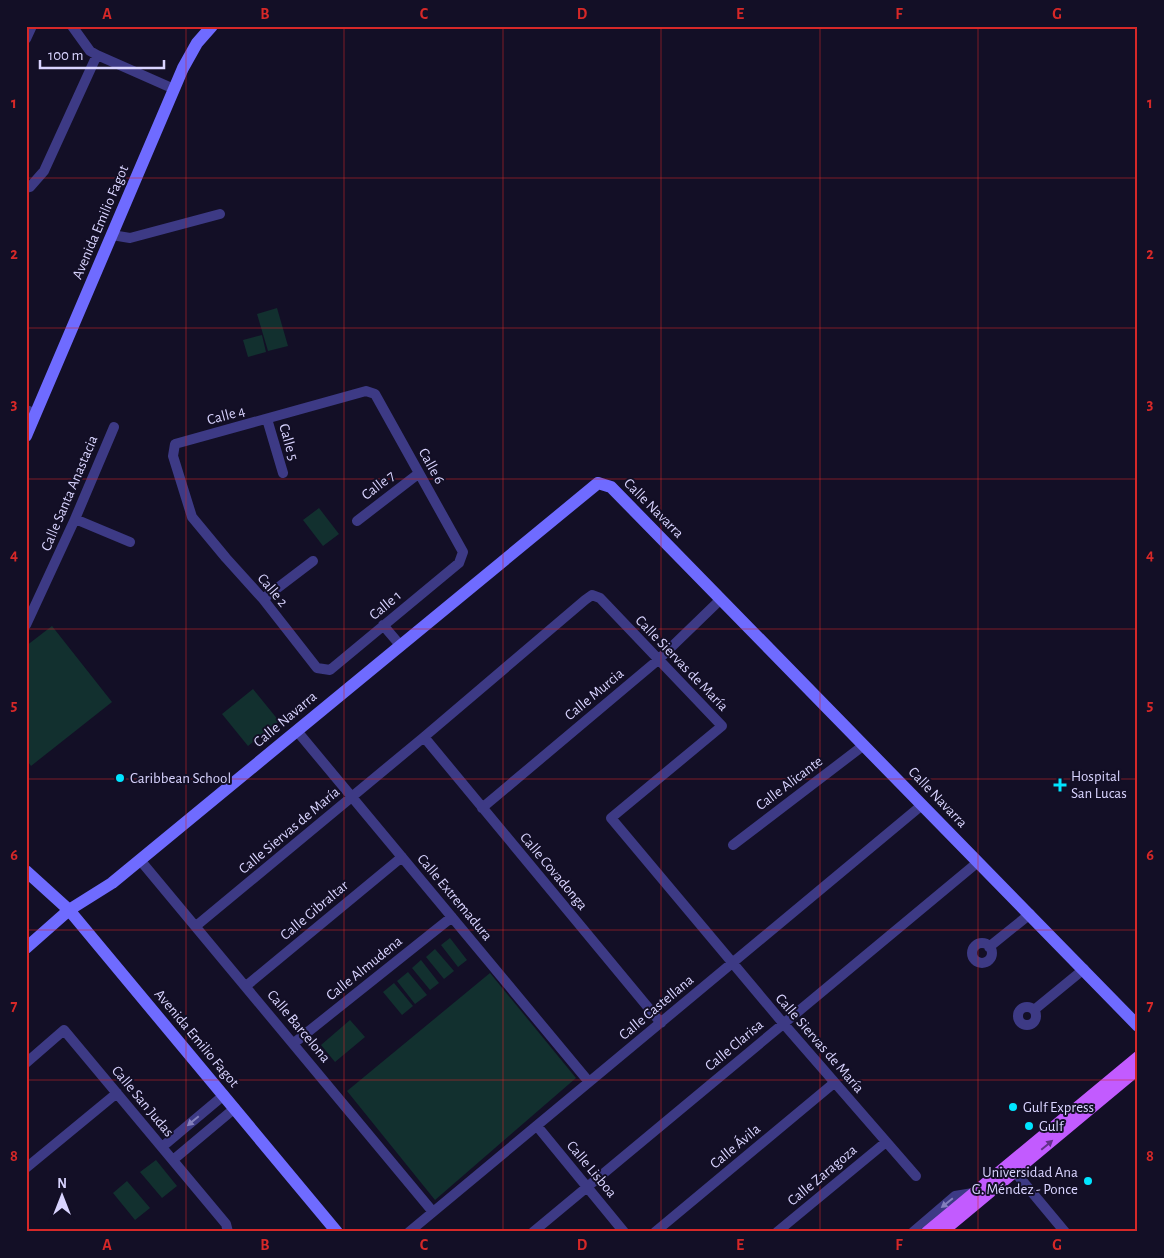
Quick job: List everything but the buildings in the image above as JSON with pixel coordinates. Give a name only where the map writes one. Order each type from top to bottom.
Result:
[{"type":"main road","points":[[919,1230],[973,1193],[1138,1057]]},
{"type":"main road","points":[[942,1232],[1138,1069]]},
{"type":"street","points":[[26,39],[32,26]]},
{"type":"street","points":[[72,26],[90,51],[174,90]]},
{"type":"street","name":"Avenida Emilio Fagot","points":[[26,436],[31,412],[112,235],[174,90],[197,43],[212,26]]},
{"type":"street","points":[[26,188],[30,187],[44,171],[97,55]]},
{"type":"street","points":[[112,235],[130,238],[220,214]]},
{"type":"street","name":"Calle 4","points":[[226,558],[192,517],[174,456],[175,444],[366,391],[375,394],[392,425]]},
{"type":"street","name":"Calle 5","points":[[267,419],[282,473]]},
{"type":"street","name":"Calle 6","points":[[392,425],[446,521]]},
{"type":"street","name":"Calle Santa Anastacia","points":[[26,626],[75,519],[114,427]]},
{"type":"street","name":"Calle 7","points":[[357,521],[418,474]]},
{"type":"street","name":"Calle Navarra","points":[[26,948],[69,910],[112,884],[400,645],[598,484],[611,487],[1138,1026]]},
{"type":"street","points":[[75,519],[130,542]]},
{"type":"street","name":"Calle 1","points":[[296,642],[317,668],[330,670],[458,563],[463,552],[446,521]]},
{"type":"street","name":"Calle 2","points":[[226,558],[263,599],[296,642]]},
{"type":"street","points":[[263,599],[312,562]]},
{"type":"street","name":"Calle Siervas de María","points":[[196,926],[424,737],[585,600],[592,596],[600,598],[722,726],[611,818],[783,1023],[916,1176]]},
{"type":"street","name":"Calle Murcia","points":[[482,808],[658,660],[721,599]]},
{"type":"street","points":[[383,625],[400,645]]},
{"type":"street","name":"Calle Extremadura","points":[[297,731],[589,1082]]},
{"type":"street","name":"Calle Covadonga","points":[[424,737],[661,1023]]},
{"type":"street","name":"Calle Alicante","points":[[733,845],[864,745]]},
{"type":"street","name":"Calle Castellana","points":[[409,1232],[922,805]]},
{"type":"street","name":"Calle Gibraltar","points":[[246,986],[402,857]]},
{"type":"street","name":"Calle Barcelona","points":[[140,860],[433,1212]]},
{"type":"street","name":"Calle Clarisa","points":[[532,1232],[978,862]]},
{"type":"street","name":"Avenida Emilio Fagot","points":[[26,871],[69,910],[337,1232]]},
{"type":"street","points":[[989,947],[1030,914]]},
{"type":"street","name":"Calle Almudena","points":[[294,1043],[452,917]]},
{"type":"street","points":[[1034,1010],[1084,969]]},
{"type":"street","name":"Calle San Judas","points":[[26,1063],[64,1030],[226,1224],[228,1232]]},
{"type":"street","name":"Calle Ávila","points":[[654,1232],[834,1082]]},
{"type":"street","points":[[26,1168],[117,1093]]},
{"type":"street","points":[[162,1147],[224,1095]]},
{"type":"street","points":[[173,1160],[235,1108]]},
{"type":"street","name":"Calle Lisboa","points":[[536,1126],[624,1232]]},
{"type":"street","name":"Calle Zaragoza","points":[[777,1232],[886,1142]]},
{"type":"street","points":[[1015,1172],[1065,1232]]},
{"type":"green space","points":[[277,308],[288,346],[268,351],[257,314]]},
{"type":"green space","points":[[262,335],[266,352],[248,357],[243,340]]},
{"type":"green space","points":[[319,508],[339,534],[323,546],[303,520]]},
{"type":"green space","points":[[52,626],[112,702],[31,766],[26,759],[26,646]]},
{"type":"green space","points":[[253,689],[279,721],[248,746],[222,714]]},
{"type":"green space","points":[[450,938],[467,960],[458,967],[441,945]]},
{"type":"green space","points":[[435,949],[454,971],[444,979],[426,957]]},
{"type":"green space","points":[[421,960],[439,983],[430,990],[412,968]]},
{"type":"green space","points":[[408,972],[427,995],[415,1004],[397,981]]},
{"type":"green space","points":[[490,973],[576,1078],[435,1200],[347,1091]]},
{"type":"green space","points":[[394,983],[413,1006],[402,1015],[383,992]]},
{"type":"green space","points":[[350,1020],[365,1037],[335,1062],[321,1045]]},
{"type":"green space","points":[[156,1160],[177,1186],[162,1198],[140,1172]]},
{"type":"green space","points":[[127,1181],[150,1208],[135,1220],[113,1193]]},
{"type":"place","name":"Caribbean School","points":[[120,778]]},
{"type":"place","name":"Hospital San Lucas","points":[[1060,785]]},
{"type":"place","name":"Gulf Express","points":[[1013,1107]]},
{"type":"place","name":"Gulf","points":[[1029,1126]]},
{"type":"place","name":"Universidad Ana G. Méndez - Ponce","points":[[1088,1181]]}]
